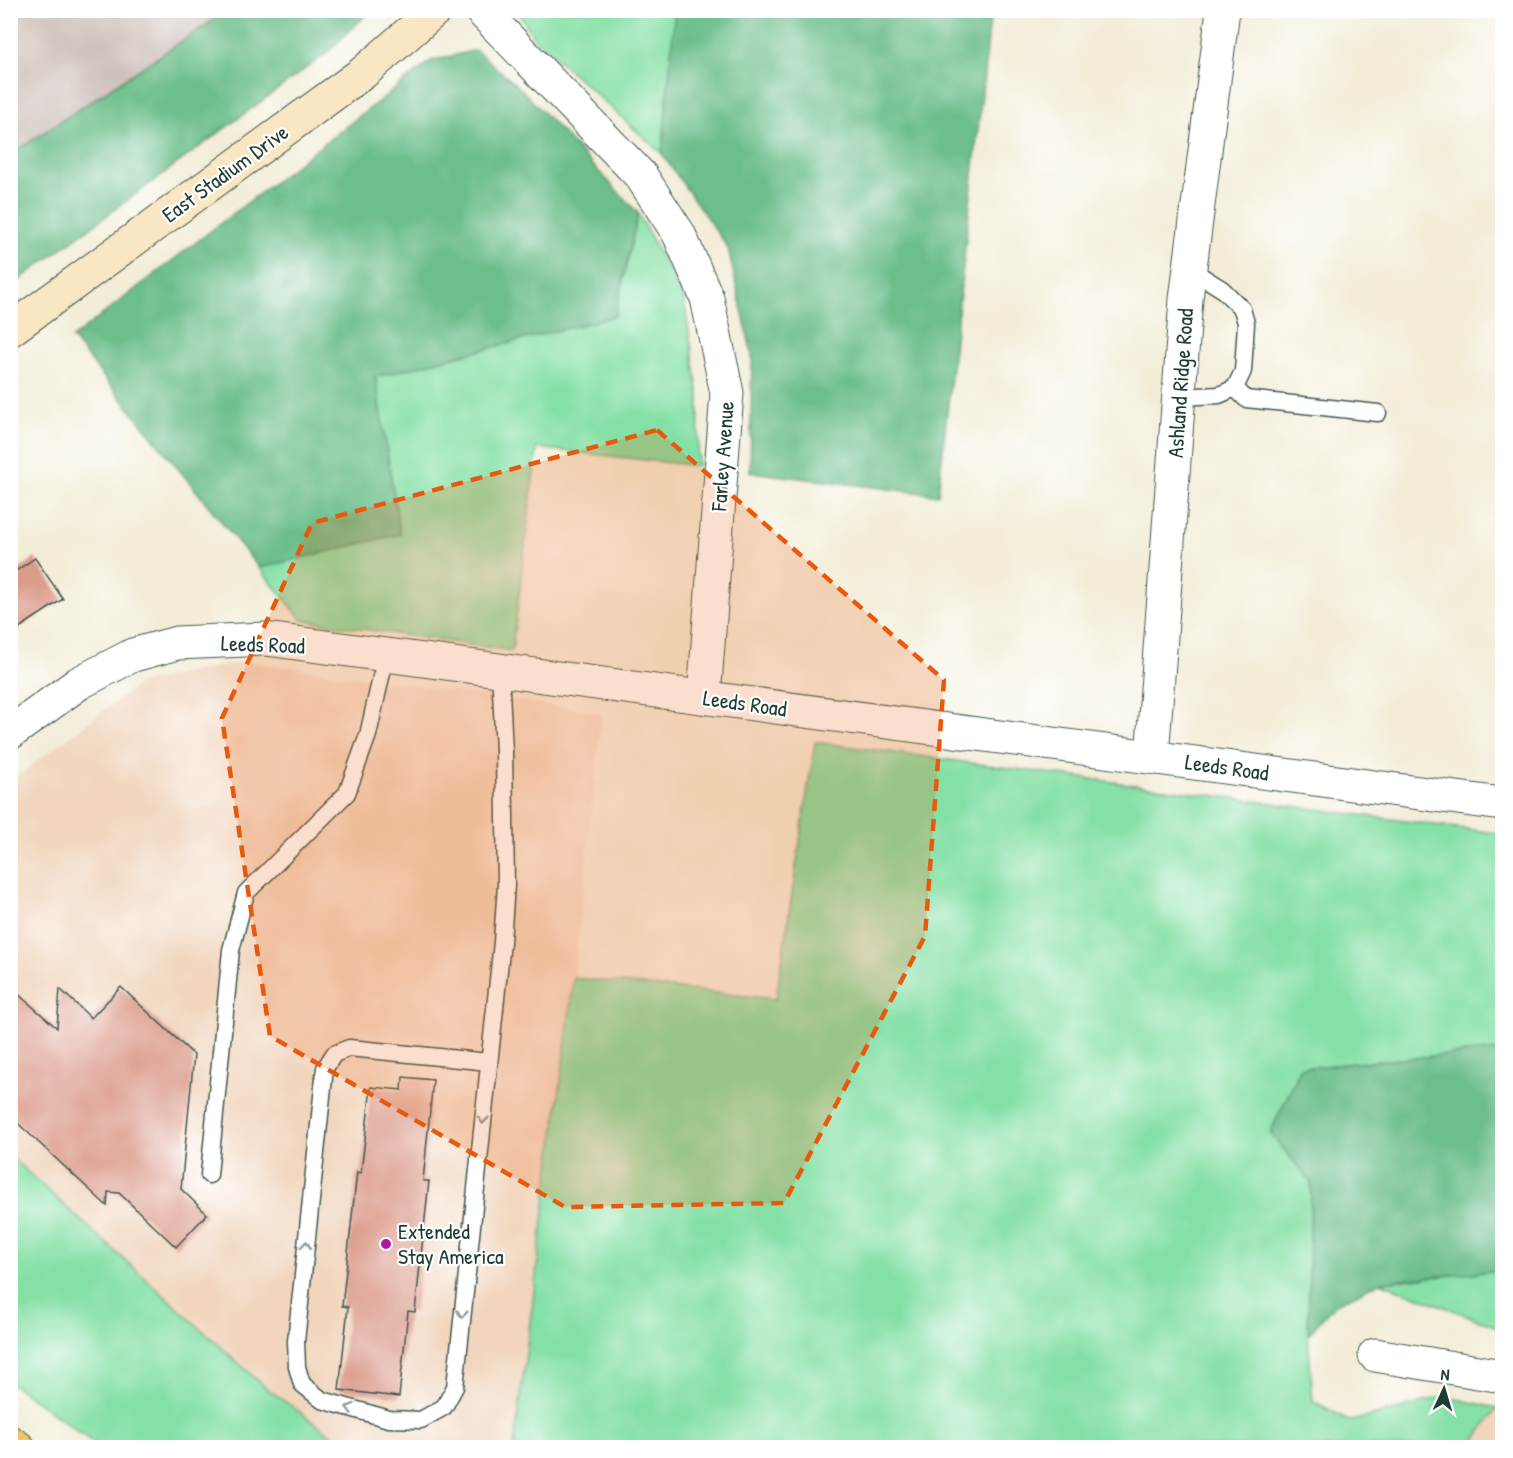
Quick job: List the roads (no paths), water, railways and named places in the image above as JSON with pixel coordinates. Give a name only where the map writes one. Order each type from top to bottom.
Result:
[{"type":"highway","points":[[10,1442],[18,1448]]},
{"type":"main road","name":"East Stadium Drive","points":[[10,330],[364,72],[435,10]]},
{"type":"street","name":"Farley Avenue","points":[[481,10],[640,176],[679,234],[707,298],[727,393],[704,697]]},
{"type":"street","name":"Ashland Ridge Road","points":[[1152,757],[1186,299],[1223,10]]},
{"type":"street","name":"Leeds Road","points":[[10,733],[79,683],[133,655],[177,643],[266,639],[1503,804]]},
{"type":"street","points":[[1375,1355],[1503,1376]]},
{"type":"lane","points":[[1179,397],[1220,395],[1235,388],[1243,371],[1246,323],[1242,309],[1222,289],[1190,269]]},
{"type":"lane","points":[[1235,388],[1246,399],[1378,413]]},
{"type":"lane","points":[[209,1175],[231,950],[246,893],[347,793],[368,735],[386,655]]},
{"type":"lane","points":[[489,1062],[349,1048],[334,1054],[325,1068],[296,1341],[297,1367],[302,1383],[322,1400],[389,1419],[421,1419],[444,1407],[455,1387],[502,942],[506,885],[500,670]]},
{"type":"place","name":"Extended Stay America","points":[[386,1244]]}]
